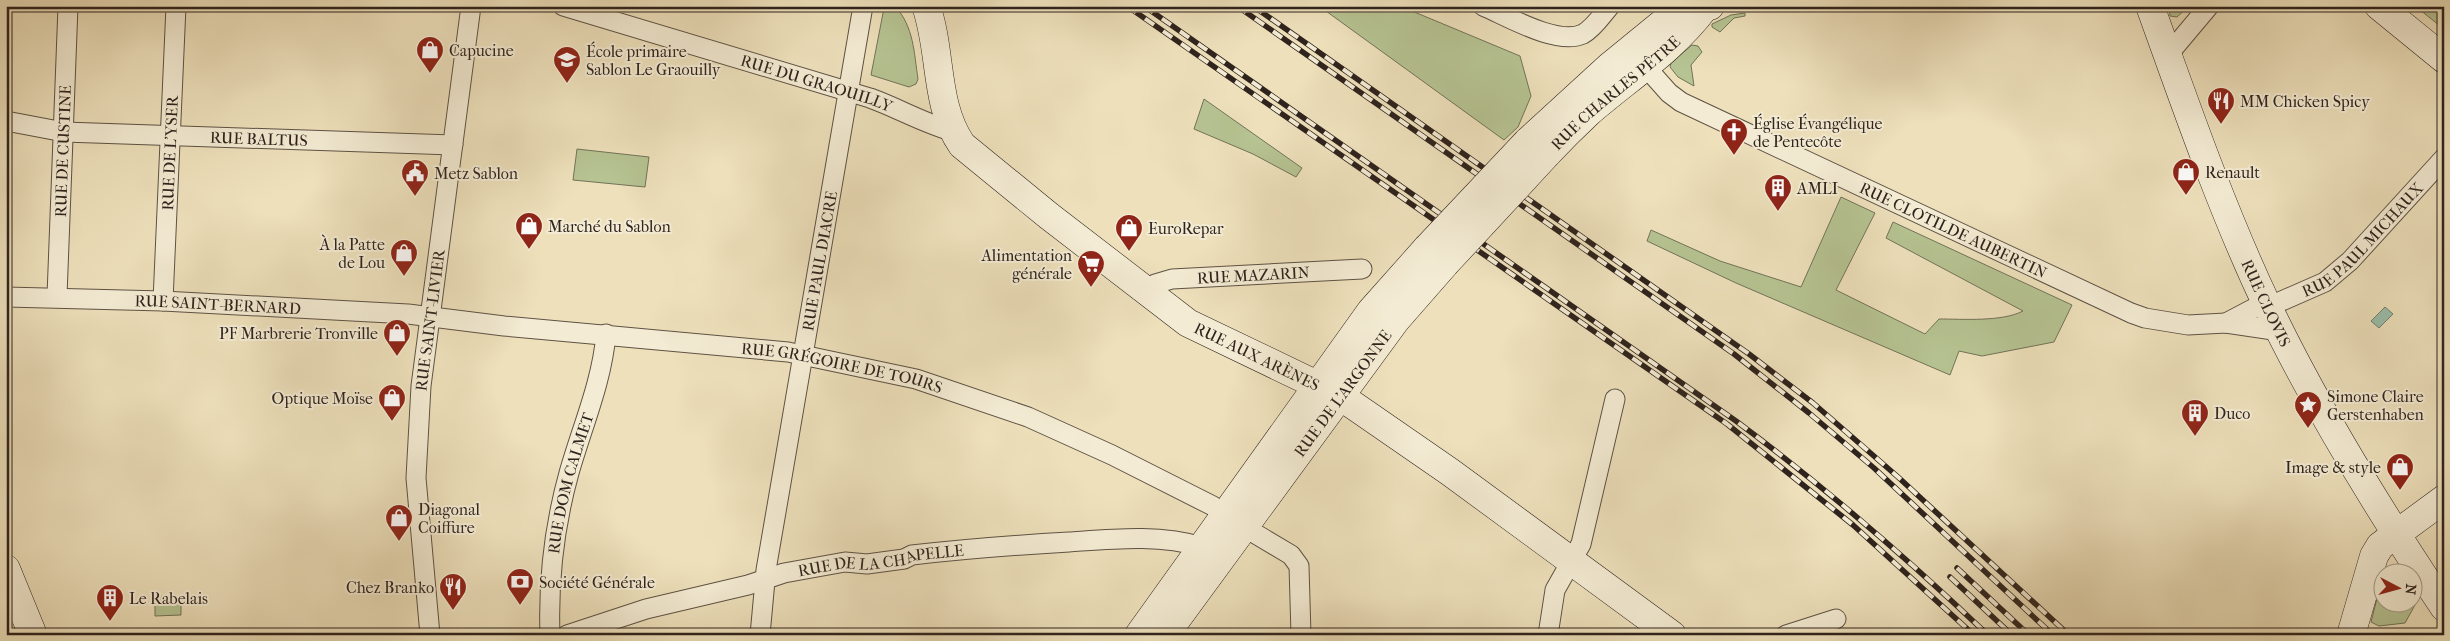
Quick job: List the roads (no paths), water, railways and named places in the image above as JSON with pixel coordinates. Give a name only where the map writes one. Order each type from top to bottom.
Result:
[{"type":"main road","name":"RUE CHARLES PÊTRE","points":[[1436,256],[1537,148],[1587,114],[1637,58],[1695,20],[1706,6]]},
{"type":"main road","points":[[2379,6],[2444,59]]},
{"type":"main road","name":"RUE AUX ARÈNES","points":[[924,9],[936,41],[944,99],[952,131],[962,145],[1042,210],[1198,329],[1328,391],[1450,472],[1672,635]]},
{"type":"main road","name":"RUE CLOVIS","points":[[2156,13],[2167,56],[2223,200],[2280,332],[2340,442],[2396,534],[2444,607]]},
{"type":"main road","name":"RUE DE L'ARGONNE","points":[[1235,521],[1328,391],[1400,315],[1436,256]]},
{"type":"main road","points":[[2351,635],[2374,556],[2380,546],[2444,499]]},
{"type":"main road","points":[[1139,635],[1202,547],[1235,521]]},
{"type":"main road","points":[[1166,635],[1235,521]]},
{"type":"main road","points":[[6,569],[33,635]]},
{"type":"street","name":"RUE DE CUSTINE","points":[[57,296],[68,6]]},
{"type":"street","name":"RUE DE L'YSER","points":[[163,301],[176,6]]},
{"type":"street","name":"RUE SAINT-LIVIER","points":[[430,635],[416,478],[421,386],[471,6]]},
{"type":"street","name":"RUE DU GRAOUILLY","points":[[563,6],[848,91],[896,107],[930,125],[952,131]]},
{"type":"street","name":"RUE PAUL DIACRE","points":[[760,635],[765,579],[862,6]]},
{"type":"street","points":[[1483,6],[1549,34],[1563,37],[1582,34],[1589,30],[1610,6]]},
{"type":"street","points":[[2167,56],[2209,6]]},
{"type":"street","name":"RUE CLOTILDE AUBERTIN","points":[[1637,58],[1681,102],[2132,313],[2145,318],[2188,326],[2226,323],[2280,332]]},
{"type":"street","name":"RUE BALTUS","points":[[6,121],[64,132],[453,145]]},
{"type":"street","name":"RUE PAUL MICHAUX","points":[[2267,305],[2325,282],[2350,261],[2444,158]]},
{"type":"street","name":"RUE MAZARIN","points":[[1148,291],[1155,284],[1172,279],[1362,269]]},
{"type":"street","name":"RUE SAINT-BERNARD","points":[[6,297],[57,296],[163,301],[408,314],[430,318]]},
{"type":"street","name":"RUE CLOTILDE AUBERTIN","points":[[2226,323],[2267,305]]},
{"type":"street","name":"RUE GRÉGOIRE DE TOURS","points":[[430,318],[802,355],[916,379],[1028,417],[1096,447],[1214,506],[1291,556],[1299,566],[1301,635]]},
{"type":"street","name":"RUE DOM CALMET","points":[[550,635],[550,562],[559,511],[593,398],[606,334]]},
{"type":"street","points":[[1548,635],[1555,590],[1581,544],[1615,399]]},
{"type":"street","name":"RUE DE LA CHAPELLE","points":[[567,635],[646,609],[784,573],[844,562],[866,564],[904,559],[912,555],[986,546],[1168,539],[1202,547]]},
{"type":"street","points":[[1786,635],[1836,619]]},
{"type":"railway","points":[[1127,6],[1727,424],[1853,525],[1974,635]]},
{"type":"railway","points":[[1144,6],[1736,421],[1865,524],[1988,635]]},
{"type":"railway","points":[[1237,6],[1734,354],[1809,413],[1874,468],[2053,635]]},
{"type":"railway","points":[[1253,6],[1749,354],[1813,403],[1898,477],[2069,635]]},
{"type":"railway","points":[[1957,568],[2029,635]]},
{"type":"railway","points":[[1950,577],[2012,635]]},
{"type":"place","name":"Capucine","points":[[430,74]]},
{"type":"place","name":"École primaire Sablon Le Graouilly","points":[[567,84]]},
{"type":"place","name":"MM Chicken Spicy","points":[[2221,125]]},
{"type":"place","name":"Église Évangélique de Pentecôte","points":[[1734,156]]},
{"type":"place","name":"Renault","points":[[2186,196]]},
{"type":"place","name":"Metz Sablon","points":[[415,197]]},
{"type":"place","name":"AMLI","points":[[1778,212]]},
{"type":"place","name":"Marché du Sablon","points":[[529,250]]},
{"type":"place","name":"EuroRepar","points":[[1129,252]]},
{"type":"place","name":"À la Patte de Lou","points":[[404,277]]},
{"type":"place","name":"Alimentation générale","points":[[1091,288]]},
{"type":"place","name":"PF Marbrerie Tronville","points":[[397,357]]},
{"type":"place","name":"Optique Moïse","points":[[392,422]]},
{"type":"place","name":"Simone Claire Gerstenhaben","points":[[2308,429]]},
{"type":"place","name":"Duco","points":[[2195,437]]},
{"type":"place","name":"Image & style","points":[[2400,491]]},
{"type":"place","name":"Diagonal Coiffure","points":[[399,542]]},
{"type":"place","name":"Société Générale","points":[[520,606]]},
{"type":"place","name":"Chez Branko","points":[[453,611]]},
{"type":"place","name":"Le Rabelais","points":[[110,622]]}]
